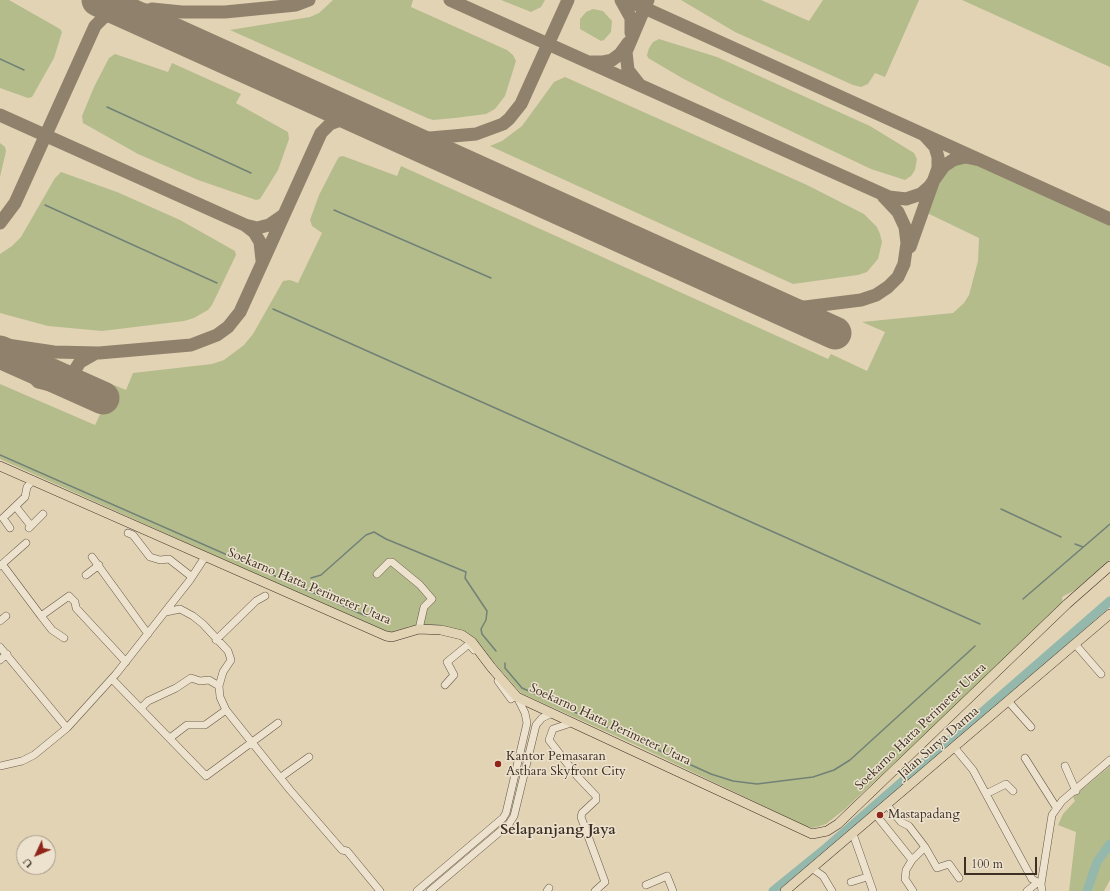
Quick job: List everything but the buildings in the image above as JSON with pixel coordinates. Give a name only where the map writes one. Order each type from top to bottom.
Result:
[{"type":"main road","name":"Soekarno Hatta Perimeter Utara","points":[[0,466],[33,480],[132,531],[205,557],[386,636],[392,637],[419,629],[441,630],[462,635],[516,696],[804,831],[820,834],[838,824],[1067,604],[1110,566]]},
{"type":"main road","name":"Jalan Surya Darma","points":[[785,891],[813,869],[1110,614]]},
{"type":"street","points":[[10,528],[3,518],[16,507],[26,495],[27,487],[33,480]]},
{"type":"street","points":[[16,507],[30,527],[43,514]]},
{"type":"street","points":[[132,531],[150,557],[160,560],[169,559],[192,577]]},
{"type":"street","points":[[26,543],[1,565],[52,630],[64,638]]},
{"type":"street","points":[[92,557],[148,634]]},
{"type":"street","points":[[0,766],[22,761],[34,755],[67,728],[126,662],[166,612],[205,557]]},
{"type":"street","points":[[377,574],[389,562],[392,562],[420,585],[432,600],[424,607],[419,629]]},
{"type":"street","points":[[86,575],[99,565]]},
{"type":"street","points":[[41,616],[69,596],[75,602],[76,608],[126,662]]},
{"type":"street","points":[[216,640],[256,601],[265,596]]},
{"type":"street","points":[[166,612],[180,609],[204,624],[216,640],[228,651],[231,660],[223,672],[219,686],[220,696],[226,710],[252,744],[342,850],[347,851],[380,891]]},
{"type":"street","points":[[0,621],[6,616]]},
{"type":"street","points":[[445,685],[454,675],[447,662],[470,643]]},
{"type":"street","points":[[1075,644],[1101,674]]},
{"type":"street","points":[[0,647],[67,728]]},
{"type":"street","points":[[0,660],[7,654]]},
{"type":"street","points":[[141,708],[148,701],[176,688],[191,678],[200,681],[209,680],[219,686]]},
{"type":"street","points":[[112,679],[206,776],[252,744],[278,723]]},
{"type":"street","points":[[417,891],[503,818],[506,813],[527,723],[525,713],[516,696]]},
{"type":"street","points":[[1008,701],[1031,727]]},
{"type":"street","points":[[170,738],[187,726],[205,725],[226,710]]},
{"type":"street","points":[[430,891],[509,824],[514,816],[536,725],[542,718],[552,713]]},
{"type":"street","points":[[570,721],[568,724],[553,729],[549,740],[596,796],[596,800],[582,813],[581,817],[606,882],[595,891]]},
{"type":"street","points":[[954,747],[973,770],[1032,879],[1040,886]]},
{"type":"street","points":[[281,777],[309,757]]},
{"type":"street","points":[[1025,758],[1056,807]]},
{"type":"street","points":[[518,760],[527,762]]},
{"type":"street","points":[[1040,886],[1050,823],[1056,807],[1110,760]]},
{"type":"street","points":[[1065,766],[1076,790]]},
{"type":"street","points":[[986,794],[1006,784],[1013,791]]},
{"type":"street","points":[[886,805],[901,822],[909,826],[925,847],[937,868],[949,864],[959,878]]},
{"type":"street","points":[[876,814],[912,860]]},
{"type":"street","points":[[853,834],[873,891]]},
{"type":"street","points":[[913,891],[905,879],[906,870],[912,860],[925,847]]},
{"type":"street","points":[[452,861],[458,868]]},
{"type":"street","points":[[813,869],[823,876],[832,891]]},
{"type":"street","points":[[646,885],[667,876],[673,891]]},
{"type":"street","points":[[851,882],[867,877]]},
{"type":"street","points":[[1027,891],[1040,886]]},
{"type":"green space","points":[[0,0],[9,0],[60,29],[62,32],[54,58],[32,97],[28,98],[0,88]]},
{"type":"green space","points":[[333,0],[413,0],[411,7],[507,50],[513,55],[516,61],[505,96],[495,109],[486,114],[433,120],[230,30],[310,17],[319,13]]},
{"type":"green space","points":[[501,0],[545,0],[541,7],[531,12]]},
{"type":"green space","points":[[681,0],[761,0],[809,21],[823,0],[919,0],[885,77],[875,73],[868,84],[861,87],[853,85],[735,32]]},
{"type":"green space","points":[[962,0],[1110,0],[1110,67]]},
{"type":"green space","points":[[593,9],[603,11],[612,21],[611,32],[604,40],[601,41],[580,29],[580,19],[586,12]]},
{"type":"green space","points":[[659,39],[717,57],[870,126],[914,153],[917,159],[915,170],[911,176],[905,180],[871,169],[721,98],[682,78],[648,58],[647,55],[649,48],[653,42]]},
{"type":"green space","points":[[115,54],[168,72],[172,63],[241,94],[236,103],[288,132],[289,139],[278,170],[260,199],[256,200],[198,180],[138,154],[83,123],[82,116],[94,87],[109,58]]},
{"type":"green space","points":[[565,77],[807,185],[864,214],[877,227],[880,234],[882,242],[878,259],[867,272],[858,275],[793,284],[490,146],[502,141],[522,126],[554,82]]},
{"type":"green space","points":[[0,143],[5,147],[6,151],[0,177]]},
{"type":"green space","points":[[343,156],[397,176],[401,166],[828,359],[831,354],[867,371],[885,332],[862,322],[953,313],[964,303],[969,295],[978,261],[979,238],[923,211],[936,176],[944,166],[953,160],[966,157],[980,160],[1110,219],[1110,560],[1075,590],[1062,597],[1063,604],[845,809],[826,824],[813,828],[805,826],[638,746],[521,693],[468,633],[437,625],[410,626],[397,633],[383,631],[0,459],[0,384],[95,425],[114,385],[126,390],[133,373],[212,364],[224,360],[244,345],[253,334],[283,281],[290,280],[298,283],[322,233],[312,226],[310,220],[319,195],[336,162],[339,157]]},
{"type":"green space","points":[[61,172],[117,192],[180,220],[235,251],[236,255],[212,305],[208,310],[194,318],[184,321],[102,331],[48,326],[0,313],[0,254],[12,246],[21,237],[55,178]]},
{"type":"green space","points":[[1110,766],[1110,880],[1104,891],[1069,891],[1076,832],[1058,825],[1063,814],[1075,801],[1073,797]]},
{"type":"waterway","points":[[0,59],[24,70]]},
{"type":"waterway","points":[[107,107],[251,173]]},
{"type":"waterway","points":[[45,205],[217,283]]},
{"type":"waterway","points":[[334,210],[491,278]]},
{"type":"waterway","points":[[273,309],[980,624]]},
{"type":"waterway","points":[[0,455],[366,616]]},
{"type":"waterway","points":[[1001,509],[1061,537]]},
{"type":"waterway","points":[[1023,599],[1110,524]]},
{"type":"waterway","points":[[311,578],[321,575],[366,535],[374,532],[386,539],[466,572],[465,578],[487,611],[486,620],[481,629],[482,634],[496,651]]},
{"type":"waterway","points":[[1075,544],[1083,547]]},
{"type":"waterway","points":[[773,891],[826,848],[1110,601]]},
{"type":"waterway","points":[[572,711],[711,774],[733,781],[757,784],[813,777],[834,770],[850,760],[975,646]]},
{"type":"waterway","points":[[505,663],[505,668],[522,688],[556,703]]},
{"type":"waterway","points":[[1087,891],[1097,862],[1110,844]]},
{"type":"taxiway","points":[[109,0],[131,5]]},
{"type":"taxiway","points":[[152,9],[182,12],[225,12],[296,5],[309,0]]},
{"type":"taxiway","points":[[450,0],[889,197],[906,199],[921,194],[929,187],[944,166],[953,160],[965,157],[980,160]]},
{"type":"taxiway","points":[[383,128],[411,137],[430,138],[476,134],[503,124],[521,104],[568,0]]},
{"type":"taxiway","points":[[621,0],[631,18],[631,33]]},
{"type":"taxiway","points":[[627,0],[1110,219]]},
{"type":"taxiway","points":[[639,84],[628,70],[626,52],[648,0]]},
{"type":"taxiway","points":[[0,223],[15,203],[95,26],[103,18],[118,10],[160,10]]},
{"type":"taxiway","points":[[591,62],[612,60],[620,54],[628,43]]},
{"type":"taxiway","points":[[0,115],[245,225]]},
{"type":"taxiway","points":[[0,344],[54,352],[99,353],[191,345],[217,335],[228,327],[240,312],[321,133],[330,124],[343,119],[361,121],[374,125]]},
{"type":"taxiway","points":[[910,247],[938,168],[938,157],[935,147],[925,136]]},
{"type":"taxiway","points":[[752,295],[779,306],[805,307],[861,300],[876,295],[888,287],[898,277],[904,264],[907,243],[905,227],[898,212],[883,196]]},
{"type":"taxiway","points":[[262,260],[260,242],[254,232],[245,225],[257,228],[269,225],[282,216]]},
{"type":"taxiway","points":[[0,352],[22,364],[38,382],[54,386],[68,381],[80,362],[94,354]]},
{"type":"runway","points":[[98,0],[835,333]]},
{"type":"runway","points":[[0,352],[103,398]]},
{"type":"place","name":"Kantor Pemasaran Asthara Skyfront City","points":[[498,764]]},
{"type":"place","name":"Mastapadang","points":[[880,815]]},
{"type":"district","name":"Selapanjang Jaya","points":[[558,831]]}]
